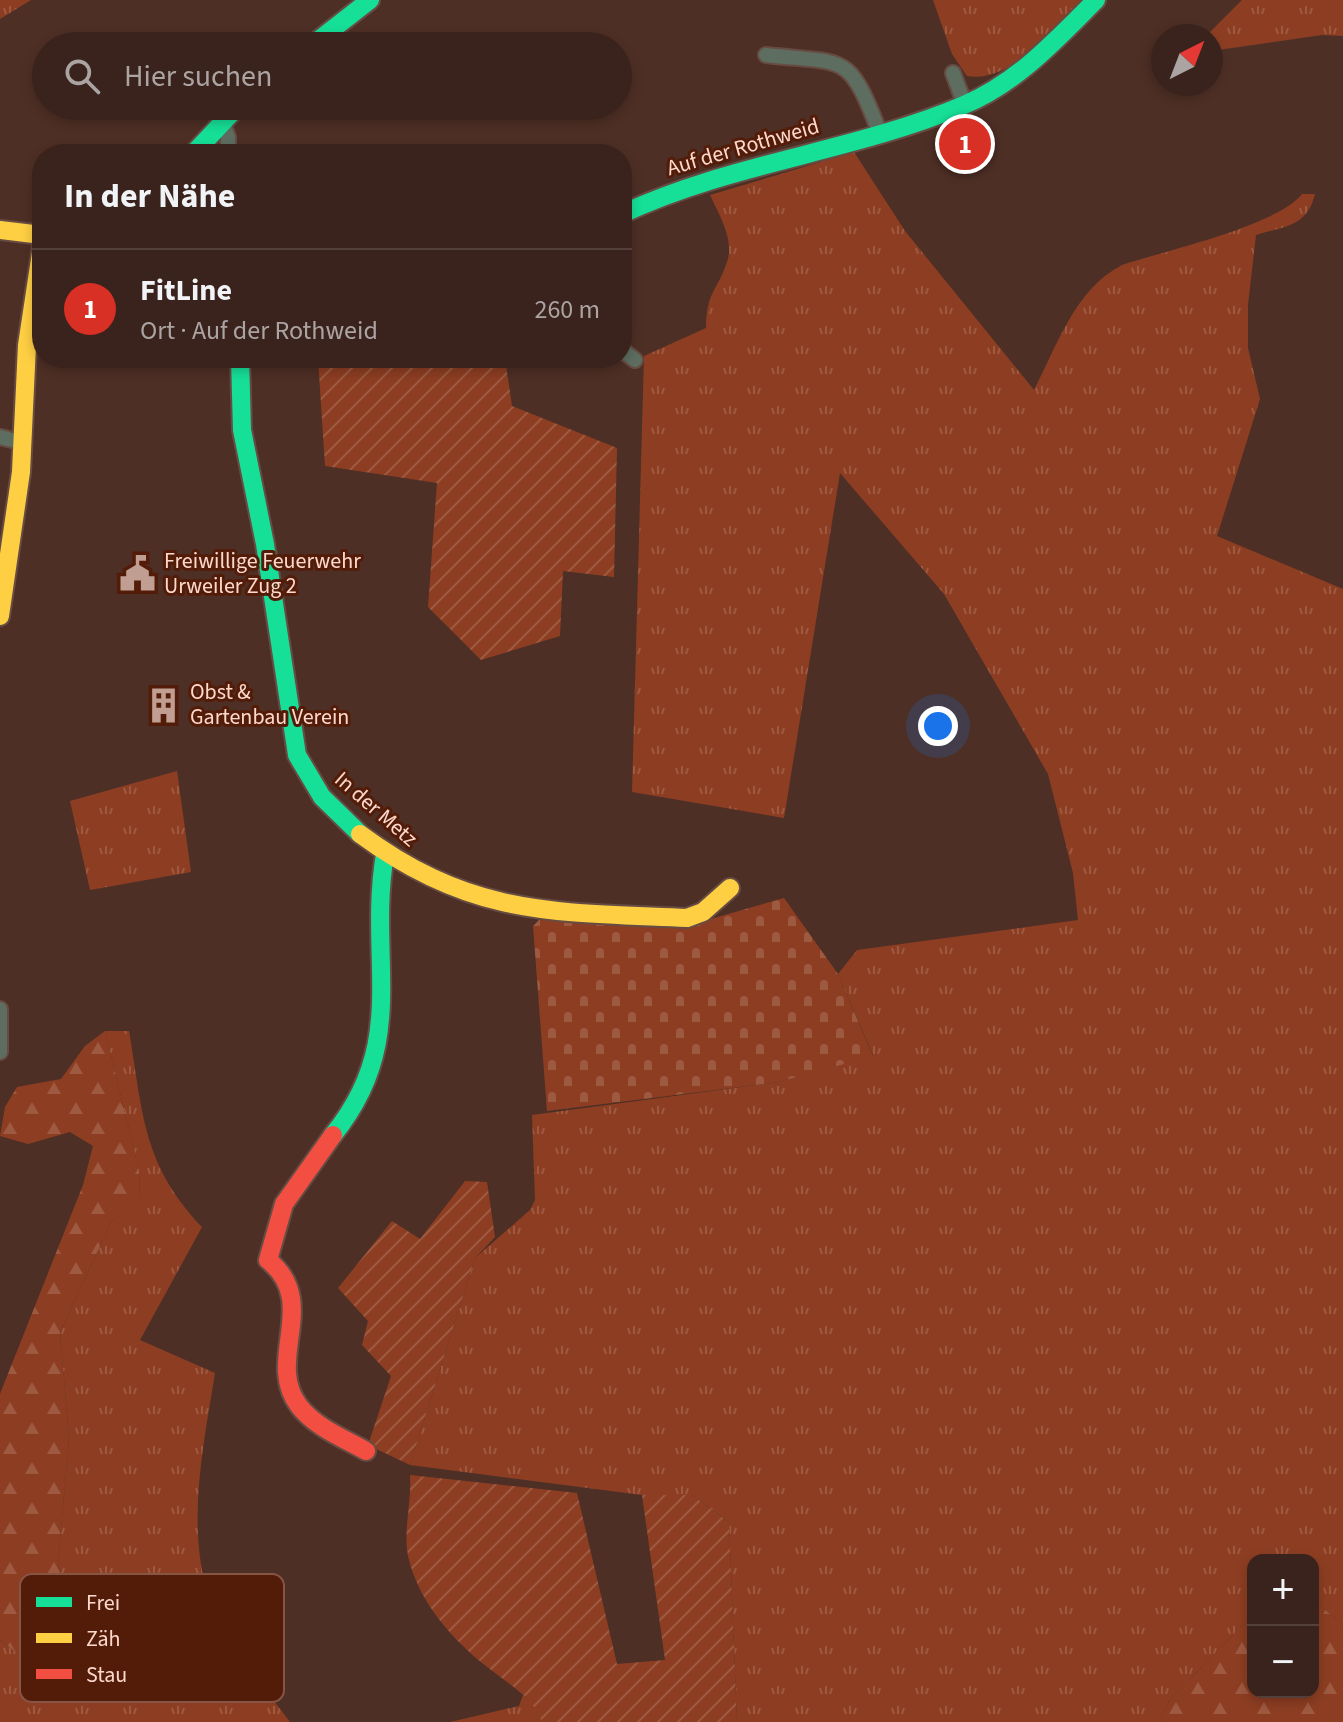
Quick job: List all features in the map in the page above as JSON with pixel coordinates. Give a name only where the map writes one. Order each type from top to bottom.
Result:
[{"type":"street","points":[[329,32],[370,0]]},
{"type":"street","name":"Auf der Rothweid","points":[[632,209],[671,191],[965,105],[1027,68],[1096,0]]},
{"type":"street","points":[[766,55],[840,63],[851,71],[879,131]]},
{"type":"street","points":[[953,73],[965,105]]},
{"type":"street","points":[[202,144],[222,121],[228,144]]},
{"type":"street","points":[[0,230],[32,234]]},
{"type":"street","points":[[0,614],[24,443],[27,345],[32,312]]},
{"type":"street","name":"In der Metz","points":[[240,368],[242,430],[265,544],[297,755],[304,776],[316,791],[385,854],[449,890],[525,909],[687,918],[703,912],[730,888]]},
{"type":"street","points":[[0,437],[24,443]]},
{"type":"street","points":[[366,1451],[314,1420],[292,1396],[287,1373],[293,1298],[279,1266],[268,1260],[273,1230],[296,1178],[351,1111],[369,1081],[379,1052],[381,878],[385,854]]},
{"type":"street","points":[[0,1009],[0,1052]]},
{"type":"green space","points":[[0,0],[31,0],[0,19]]},
{"type":"green space","points":[[933,0],[1081,0],[1044,39],[1015,63],[999,72],[967,76],[952,54]]},
{"type":"green space","points":[[1018,0],[1052,0],[1035,17]]},
{"type":"green space","points":[[1242,0],[1343,0],[1343,36],[1322,35],[1223,49],[1223,24],[1218,24]]},
{"type":"green space","points":[[854,152],[905,231],[1034,390],[1069,320],[1092,288],[1106,275],[1122,265],[1245,227],[1289,206],[1302,194],[1315,194],[1306,213],[1293,224],[1256,235],[1248,305],[1248,348],[1260,399],[1217,536],[1343,589],[1343,1625],[1319,1604],[1319,1554],[1247,1554],[1247,1620],[1169,1701],[1160,1722],[737,1722],[729,1522],[692,1495],[642,1495],[410,1465],[475,1258],[530,1210],[535,1200],[532,1115],[779,1082],[873,1055],[838,974],[857,950],[1078,920],[1073,873],[1048,774],[944,594],[840,473],[784,818],[632,792],[644,356],[706,328],[710,299],[729,254],[725,228],[710,195]]},
{"type":"green space","points":[[319,368],[506,368],[512,406],[617,448],[614,577],[563,571],[560,636],[481,660],[428,607],[437,483],[325,466]]},
{"type":"green space","points":[[177,771],[191,872],[90,890],[70,801]]},
{"type":"green space","points":[[784,898],[838,974],[873,1056],[779,1082],[547,1111],[533,926],[542,917],[690,925]]},
{"type":"green space","points":[[105,1031],[129,1031],[142,1112],[156,1159],[182,1204],[202,1227],[140,1340],[215,1373],[199,1486],[199,1543],[203,1574],[61,1574],[58,1564],[69,1438],[60,1333],[111,1222],[140,1201],[139,1170]]},
{"type":"green space","points":[[105,1031],[139,1170],[140,1202],[111,1222],[60,1333],[69,1438],[58,1564],[61,1574],[20,1574],[20,1655],[0,1640],[0,1394],[83,1185],[93,1146],[70,1132],[28,1144],[0,1136],[5,1107],[17,1087],[61,1079],[85,1046]]},
{"type":"green space","points":[[465,1181],[487,1182],[495,1237],[475,1258],[410,1465],[368,1445],[391,1376],[362,1345],[368,1321],[338,1288],[392,1221],[420,1239]]},
{"type":"green space","points":[[410,1475],[577,1493],[617,1664],[665,1660],[642,1495],[692,1495],[729,1522],[737,1722],[542,1722],[527,1699],[451,1634],[420,1589],[407,1546]]},
{"type":"green space","points":[[1319,1604],[1343,1625],[1343,1722],[1160,1722],[1169,1701],[1247,1620],[1247,1698],[1319,1698]]},
{"type":"green space","points":[[0,1640],[20,1655],[20,1702],[275,1702],[290,1722],[0,1722]]},
{"type":"green space","points":[[523,1695],[538,1709],[542,1722],[450,1722],[519,1706]]},
{"type":"traffic: fast","points":[[329,32],[370,0]]},
{"type":"traffic: fast","points":[[632,210],[705,182],[879,135],[964,105],[1019,73],[1096,0]]},
{"type":"traffic: fast","points":[[202,144],[225,120]]},
{"type":"traffic: fast","points":[[240,368],[242,430],[265,544],[297,755],[322,797],[360,834]]},
{"type":"traffic: fast","points":[[333,1135],[357,1100],[371,1066],[379,1033],[381,893],[385,854]]},
{"type":"traffic: slow","points":[[0,230],[32,234]]},
{"type":"traffic: slow","points":[[0,616],[21,472],[27,345],[32,312]]},
{"type":"traffic: slow","points":[[360,834],[401,861],[440,881],[516,905],[555,911],[687,918],[703,912],[730,888]]},
{"type":"traffic: jam","points":[[333,1135],[284,1204],[268,1260],[283,1277],[290,1294],[292,1313],[287,1370],[290,1388],[299,1406],[330,1432],[366,1451]]},
{"type":"place","name":"FitLine","points":[[965,144]]},
{"type":"place","name":"Freiwillige Feuerwehr Urweiler Zug 2","points":[[138,574]]},
{"type":"place","name":"Obst & Gartenbau Verein","points":[[164,705]]}]
